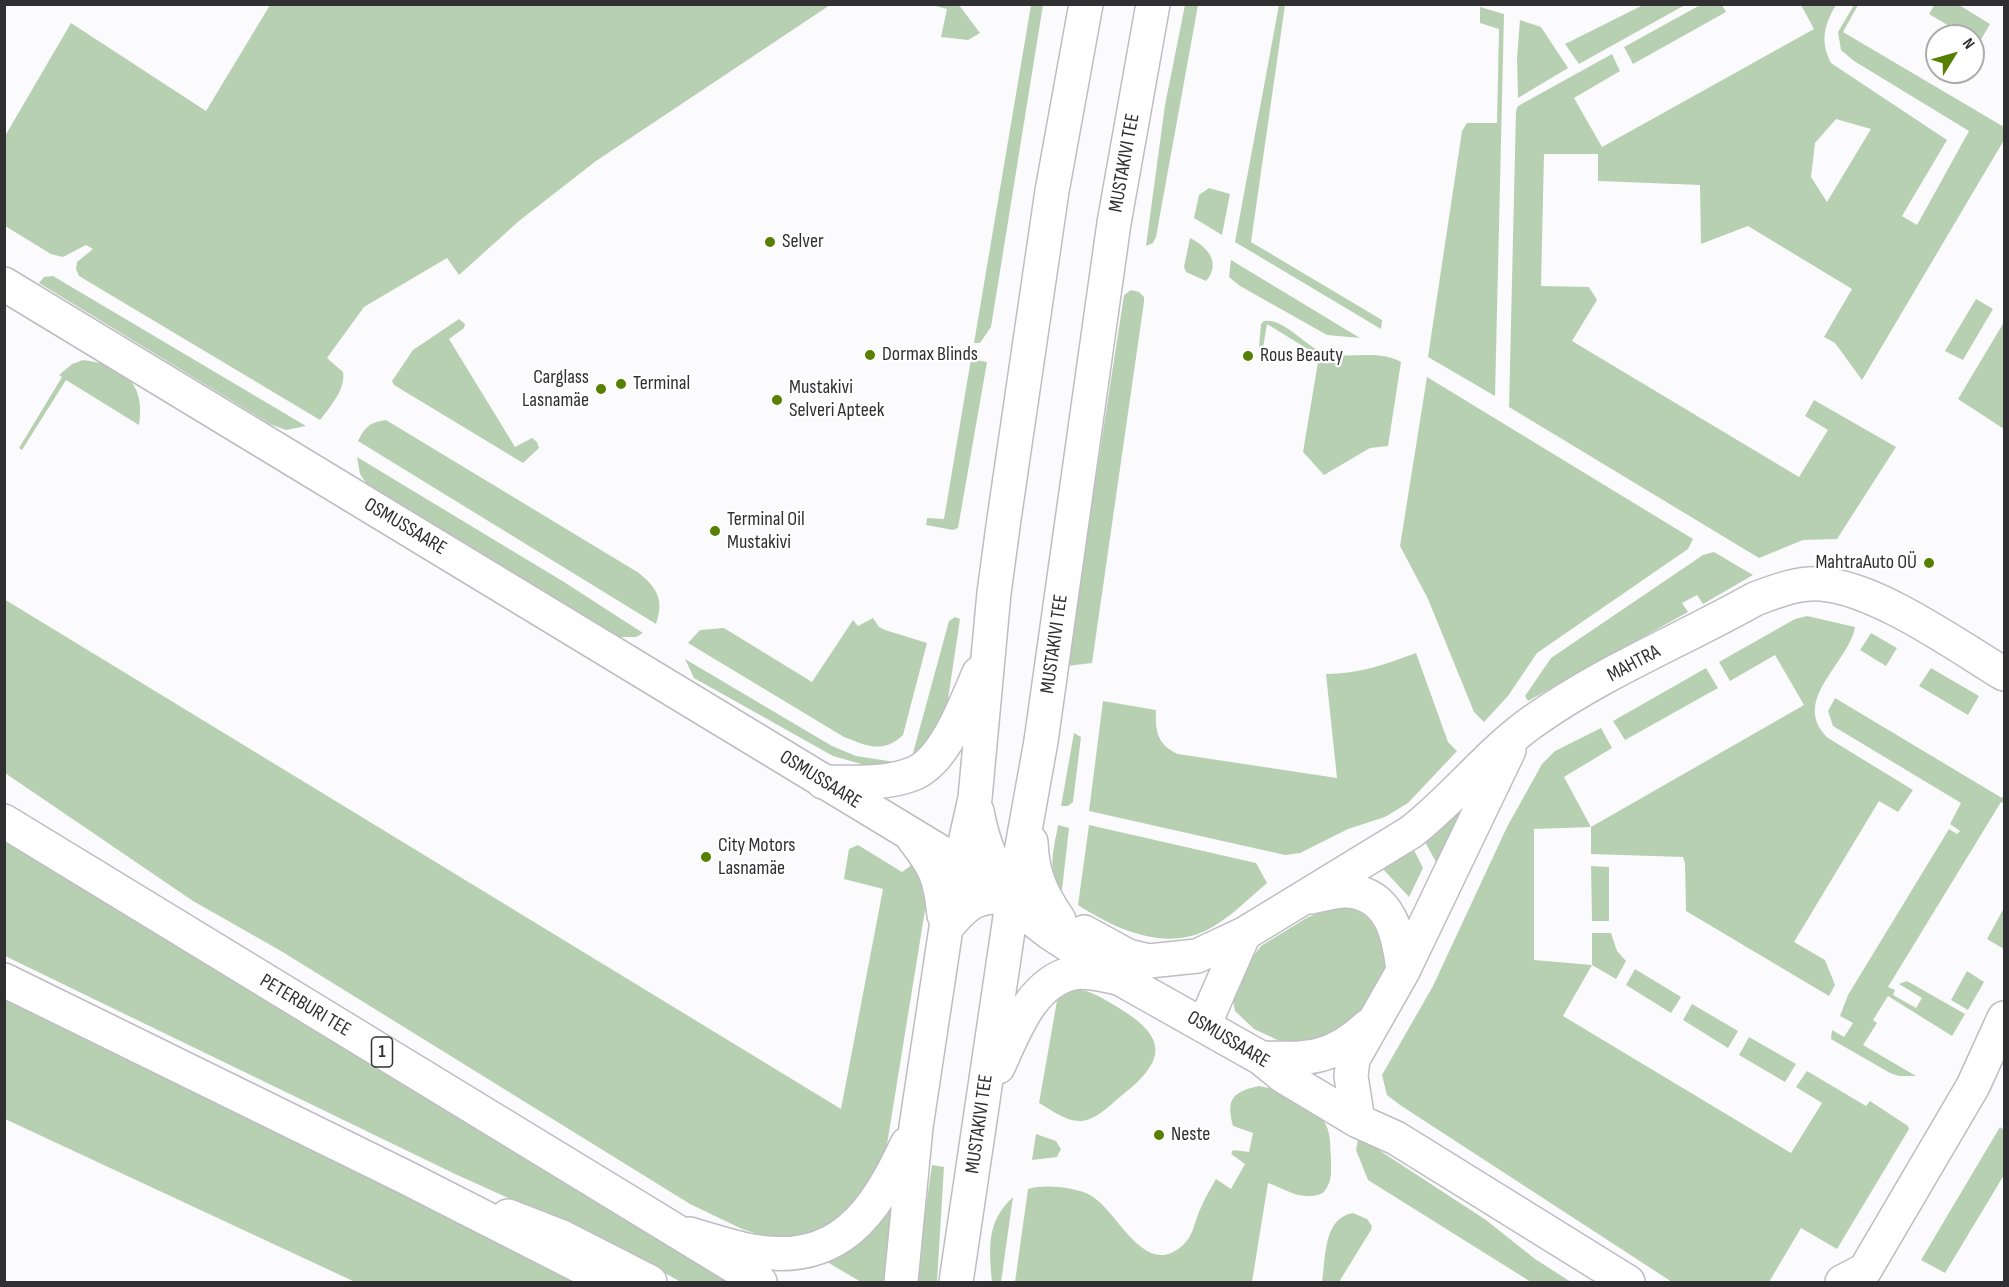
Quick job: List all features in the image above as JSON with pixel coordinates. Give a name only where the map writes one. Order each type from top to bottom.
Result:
[{"type":"main road","points":[[901,1282],[916,1127],[946,928],[962,865],[975,798],[994,593],[1052,191],[1086,4]]},
{"type":"main road","name":"MUSTAKIVI TEE","points":[[976,1282],[964,1237],[1003,959],[1001,897],[1029,807],[1041,741],[1114,223],[1153,4]]},
{"type":"main road","name":"OSMUSSAARE","points":[[4,284],[777,753],[913,838],[962,865],[1050,933],[1119,978],[1261,1058],[1283,1076],[1358,1121],[1396,1138],[1628,1282]]},
{"type":"main road","name":"MAHTRA","points":[[1300,899],[1411,832],[1517,735],[1557,705],[1755,599],[1802,585],[1823,584],[1878,602],[2004,674]]},
{"type":"main road","points":[[823,782],[884,780],[916,772],[938,754],[965,704],[989,649]]},
{"type":"main road","points":[[1358,1121],[1351,1076],[1353,1059],[1403,971],[1517,735]]},
{"type":"main road","points":[[975,798],[982,841],[996,873],[1001,897]]},
{"type":"main road","points":[[1029,807],[1032,865],[1038,886],[1059,920]]},
{"type":"main road","name":"PETERBURI TEE","points":[[4,821],[760,1282]]},
{"type":"main road","points":[[913,838],[934,865],[940,885],[946,928]]},
{"type":"main road","points":[[946,928],[965,905],[1001,897],[1059,920],[1128,956],[1149,961],[1197,956],[1244,934],[1300,899],[1347,890],[1366,896],[1384,908],[1394,922],[1399,936],[1403,971]]},
{"type":"main road","points":[[1204,1025],[1244,934]]},
{"type":"main road","points":[[984,1096],[1017,1027],[1039,992],[1057,979],[1075,972],[1119,978]]},
{"type":"main road","points":[[4,980],[405,1177],[611,1282]]},
{"type":"main road","points":[[1842,1282],[1865,1270],[1973,1086],[2004,1018]]},
{"type":"main road","points":[[1261,1058],[1309,1059],[1329,1054],[1355,1038],[1375,1019]]},
{"type":"main road","points":[[673,1230],[753,1251],[810,1250],[838,1241],[866,1216],[893,1174],[916,1127]]},
{"type":"main road","points":[[405,1177],[562,1237],[650,1282]]},
{"type":"main road","points":[[956,1282],[964,1237]]},
{"type":"green space","points":[[271,4],[830,5],[596,161],[519,221],[459,275],[447,258],[364,307],[327,358],[343,372],[343,378],[336,398],[320,420],[79,276],[76,269],[77,262],[93,249],[86,245],[63,257],[51,254],[5,226],[5,136],[71,23],[206,111]]},
{"type":"green space","points":[[1702,4],[1722,5],[1726,12],[1633,64],[1624,47]]},
{"type":"green space","points":[[1935,4],[1959,5],[1990,24],[1985,33],[1985,24],[1946,24],[1929,14]]},
{"type":"green space","points":[[932,5],[959,5],[980,33],[968,40],[941,37],[947,9]]},
{"type":"green space","points":[[1031,5],[1043,5],[991,327],[980,343],[974,343]]},
{"type":"green space","points":[[1185,5],[1198,5],[1156,237],[1153,243],[1146,246],[1165,105]]},
{"type":"green space","points":[[1279,5],[1285,5],[1251,242],[1382,320],[1381,329],[1235,242]]},
{"type":"green space","points":[[1643,5],[1685,5],[1579,64],[1565,44]]},
{"type":"green space","points":[[1801,5],[1836,5],[1825,33],[1825,47],[1831,63],[1947,140],[1902,216],[1917,225],[1969,131],[1854,61],[1841,50],[1838,32],[1854,5],[1858,5],[1843,32],[1925,80],[1925,84],[1931,84],[2004,127],[2004,140],[1862,380],[1835,343],[1824,337],[1852,289],[1748,226],[1701,244],[1700,185],[1598,181],[1598,154],[1544,154],[1541,286],[1589,287],[1597,300],[1572,341],[1799,477],[1828,430],[1805,416],[1814,400],[1896,447],[1837,539],[1803,540],[1759,558],[1509,407],[1516,111],[1518,106],[1612,54],[1620,71],[1574,98],[1602,147],[1814,29]],"holes":[[[1836,119],[1871,129],[1827,202],[1811,177],[1815,143]]]},
{"type":"green space","points":[[1480,7],[1504,14],[1495,396],[1428,357],[1462,131],[1467,123],[1497,123],[1499,29],[1480,23]]},
{"type":"green space","points":[[1520,20],[1541,27],[1568,68],[1518,98],[1517,58]]},
{"type":"green space","points":[[1209,188],[1230,194],[1222,235],[1194,218],[1199,195]]},
{"type":"green space","points":[[1190,238],[1207,250],[1210,256],[1213,268],[1206,281],[1186,272],[1184,267]]},
{"type":"green space","points":[[1231,260],[1360,338],[1327,335],[1240,286],[1229,277]]},
{"type":"green space","points":[[53,276],[306,426],[286,430],[270,424],[39,283],[44,277]]},
{"type":"green space","points":[[1131,290],[1139,292],[1144,297],[1144,302],[1092,663],[1067,666],[1124,295]]},
{"type":"green space","points":[[1976,299],[1993,309],[1963,360],[1945,351]]},
{"type":"green space","points":[[459,319],[465,324],[464,328],[449,339],[515,447],[532,438],[537,442],[539,448],[523,463],[394,385],[392,381],[413,350]]},
{"type":"green space","points":[[1264,321],[1279,324],[1322,352],[1382,356],[1401,362],[1388,446],[1370,448],[1324,475],[1303,452],[1319,356],[1267,324],[1263,348],[1259,347],[1261,324]]},
{"type":"green space","points":[[2004,322],[2004,429],[1958,399]]},
{"type":"green space","points":[[971,359],[987,362],[958,528],[953,530],[926,525],[927,518],[944,519]]},
{"type":"green space","points":[[83,360],[110,366],[129,379],[139,398],[139,425],[66,380],[22,450],[19,448],[62,377],[59,375],[72,364]]},
{"type":"green space","points":[[1427,377],[1693,539],[1688,549],[1537,653],[1508,696],[1484,722],[1474,712],[1428,599],[1400,546]]},
{"type":"green space","points":[[386,420],[639,573],[651,584],[658,596],[659,608],[656,624],[358,441],[369,426]]},
{"type":"green space","points":[[357,457],[564,582],[643,633],[636,637],[620,637],[366,483],[360,474]]},
{"type":"green space","points":[[1714,552],[1753,575],[1703,604],[1697,595],[1682,603],[1688,612],[1528,701],[1525,696],[1551,658],[1703,555]]},
{"type":"green space","points":[[4,599],[841,1109],[883,889],[844,879],[849,849],[858,845],[902,872],[913,864],[922,875],[927,898],[884,1163],[836,1226],[779,1241],[742,1229],[690,1204],[281,951],[193,901],[5,773]]},
{"type":"green space","points":[[1807,616],[1855,627],[1851,641],[1818,696],[1815,710],[1818,724],[1828,738],[1913,790],[1898,812],[1879,801],[1794,942],[1825,960],[1835,985],[1829,996],[1686,911],[1683,857],[1591,854],[1591,827],[1804,705],[1775,655],[1730,681],[1719,662],[1795,619]]},
{"type":"green space","points":[[955,617],[960,619],[947,706],[941,724],[915,759],[913,753],[949,621]]},
{"type":"green space","points":[[873,618],[879,627],[885,630],[927,643],[903,735],[889,745],[882,746],[868,745],[844,737],[688,643],[700,630],[724,628],[812,682],[853,620],[858,626]]},
{"type":"green space","points":[[1871,633],[1897,648],[1886,666],[1860,650]]},
{"type":"green space","points":[[1416,653],[1448,742],[1457,751],[1408,803],[1385,817],[1348,829],[1300,853],[1285,855],[1089,811],[1103,701],[1156,710],[1159,736],[1166,746],[1178,754],[1337,778],[1326,674],[1361,670]]},
{"type":"green space","points":[[685,659],[832,746],[856,756],[895,762],[899,766],[868,766],[833,756],[694,678]]},
{"type":"green space","points":[[1706,668],[1718,688],[1625,740],[1613,721]]},
{"type":"green space","points":[[1931,668],[1979,696],[1968,715],[1919,686]]},
{"type":"green space","points":[[1835,698],[2002,798],[2004,794],[2004,803],[2001,802],[1888,987],[1895,990],[1893,995],[1916,1008],[1922,998],[1899,984],[1907,981],[1965,1014],[1952,1036],[1888,996],[1873,1020],[1877,1023],[1863,1045],[1916,1076],[1899,1076],[1890,1073],[1831,1039],[1832,1030],[1844,1037],[1853,1023],[1840,1016],[1848,995],[1949,829],[1957,834],[1960,831],[1950,824],[1961,803],[1833,726],[1828,711]]},
{"type":"green space","points":[[1601,728],[1612,748],[1564,777],[1591,827],[1534,829],[1534,960],[1592,965],[1563,1016],[1791,1153],[1822,1103],[1796,1087],[1807,1071],[1866,1106],[1870,1101],[1908,1126],[1909,1129],[1837,1249],[1801,1228],[1769,1282],[1672,1282],[1387,1095],[1382,1075],[1433,986],[1507,827],[1542,764],[1555,751]]},
{"type":"green space","points":[[1074,733],[1081,737],[1073,802],[1068,806],[1061,806]]},
{"type":"green space","points":[[1461,806],[1463,810],[1436,862],[1425,842]]},
{"type":"green space","points":[[1058,825],[1069,828],[1062,890],[1052,868]]},
{"type":"green space","points":[[1089,825],[1256,863],[1267,883],[1230,915],[1205,931],[1189,937],[1156,938],[1122,929],[1078,905]]},
{"type":"green space","points":[[4,839],[728,1282],[681,1282],[617,1247],[455,1174],[5,956]]},
{"type":"green space","points":[[1414,850],[1423,868],[1409,897],[1382,868]]},
{"type":"green space","points":[[1591,866],[1609,867],[1609,921],[1592,921]]},
{"type":"green space","points":[[1337,907],[1360,912],[1367,918],[1378,933],[1387,964],[1359,1017],[1315,1043],[1282,1042],[1254,1029],[1235,1011],[1233,1000],[1250,960],[1261,946],[1308,917]]},
{"type":"green space","points":[[2004,908],[2004,949],[1987,939]]},
{"type":"green space","points":[[1592,933],[1611,933],[1617,951],[1626,961],[1616,979],[1592,965]]},
{"type":"green space","points":[[1635,969],[1681,997],[1671,1013],[1626,985]]},
{"type":"green space","points":[[1967,971],[1984,982],[1968,1010],[1951,1000]]},
{"type":"green space","points":[[1072,989],[1097,995],[1136,1019],[1154,1041],[1156,1051],[1153,1062],[1146,1073],[1135,1084],[1102,1112],[1081,1121],[1065,1118],[1039,1103],[1058,995]]},
{"type":"green space","points":[[5,999],[268,1122],[578,1282],[355,1282],[5,1119]]},
{"type":"green space","points":[[1692,1004],[1738,1031],[1728,1048],[1683,1020]]},
{"type":"green space","points":[[1749,1037],[1796,1064],[1785,1082],[1739,1055]]},
{"type":"green space","points":[[1259,1086],[1297,1099],[1321,1118],[1330,1137],[1331,1172],[1326,1189],[1323,1193],[1315,1195],[1302,1196],[1268,1183],[1252,1282],[1015,1282],[1028,1189],[1059,1187],[1090,1195],[1132,1239],[1144,1249],[1156,1254],[1169,1254],[1183,1245],[1191,1234],[1202,1204],[1216,1179],[1231,1189],[1245,1164],[1231,1154],[1233,1150],[1249,1152],[1253,1133],[1233,1126],[1231,1103],[1237,1094]]},
{"type":"green space","points":[[2000,1127],[2004,1130],[2004,1175],[1945,1273],[1921,1260]]},
{"type":"green space","points":[[1036,1134],[1056,1141],[1061,1149],[1057,1157],[1032,1160]]},
{"type":"green space","points":[[1362,1139],[1486,1220],[1535,1259],[1571,1282],[1531,1282],[1368,1180],[1356,1150],[1358,1140]]},
{"type":"green space","points":[[932,1165],[944,1167],[937,1282],[915,1282]]},
{"type":"green space","points":[[1013,1197],[1001,1282],[992,1282],[991,1236],[998,1216]]},
{"type":"green space","points":[[895,1199],[885,1282],[861,1282],[822,1259]]},
{"type":"green space","points":[[1353,1213],[1367,1219],[1372,1226],[1371,1230],[1339,1282],[1322,1282],[1331,1230],[1343,1216]]},
{"type":"place","name":"Selver","points":[[770,242]]},
{"type":"place","name":"Dormax Blinds","points":[[870,355]]},
{"type":"place","name":"Rous Beauty","points":[[1248,356]]},
{"type":"place","name":"Terminal","points":[[621,384]]},
{"type":"place","name":"Carglass Lasnamäe","points":[[601,389]]},
{"type":"place","name":"Mustakivi Selveri Apteek","points":[[777,400]]},
{"type":"place","name":"Terminal Oil Mustakivi","points":[[715,531]]},
{"type":"place","name":"MahtraAuto OÜ","points":[[1929,563]]},
{"type":"place","name":"City Motors Lasnamäe","points":[[706,857]]},
{"type":"place","name":"Neste","points":[[1159,1135]]}]
